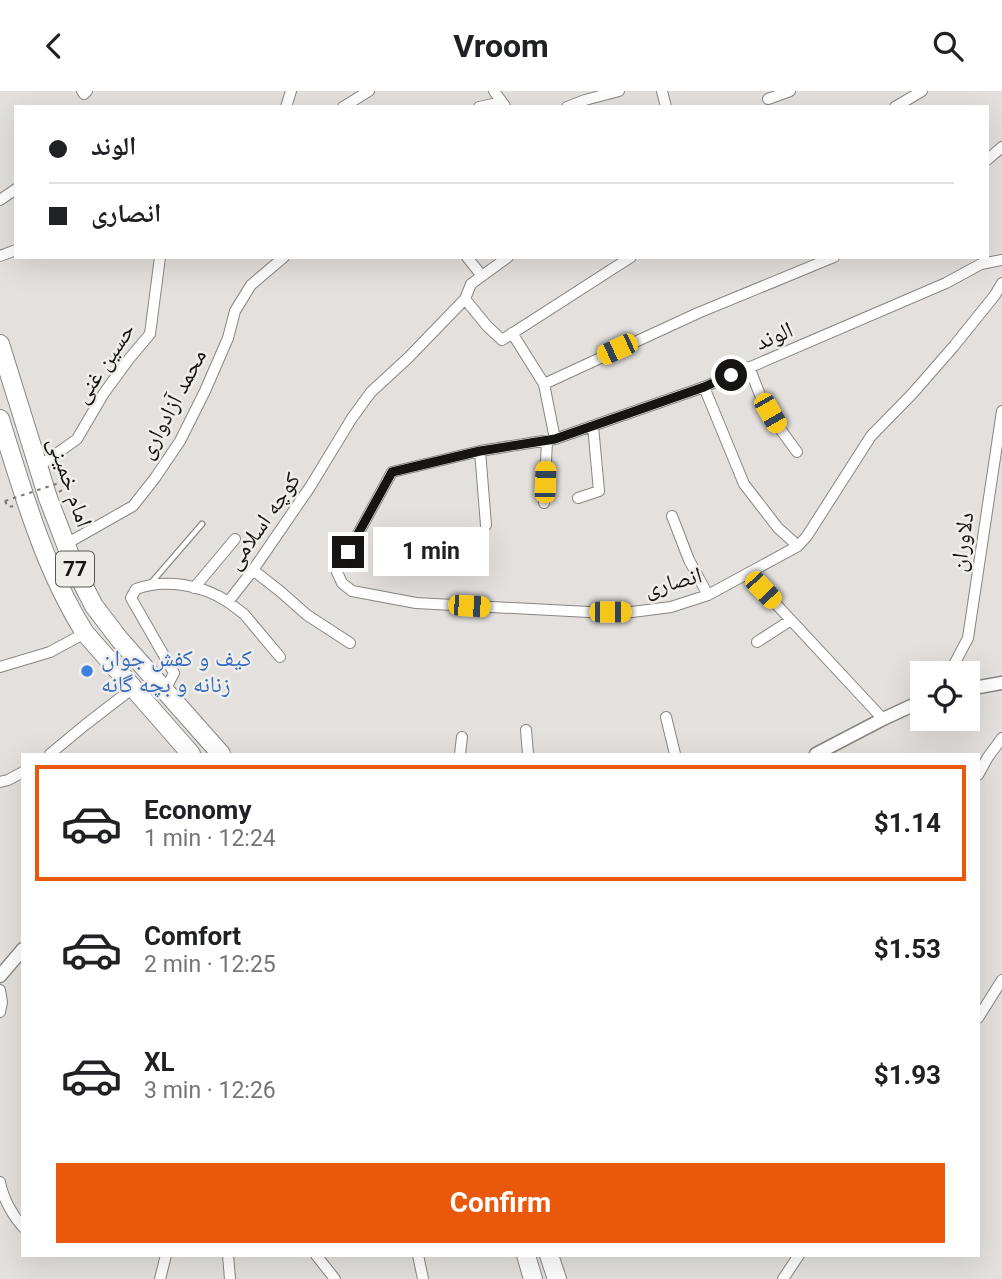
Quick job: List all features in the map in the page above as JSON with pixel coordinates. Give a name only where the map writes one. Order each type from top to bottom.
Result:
[{"type":"highway","name":"امام خمینی","points":[[0,344],[65,544],[94,606],[120,640],[220,753]]},
{"type":"highway","name":"امام خمینی","points":[[0,419],[26,503],[56,581],[85,633],[190,753]]},
{"type":"highway","points":[[527,1257],[533,1279]]},
{"type":"highway","points":[[550,1257],[557,1279]]},
{"type":"main road","points":[[980,687],[1002,684]]},
{"type":"main road","points":[[818,753],[910,707]]},
{"type":"main road","points":[[0,975],[21,951]]},
{"type":"street","points":[[345,105],[369,91]]},
{"type":"street","points":[[494,91],[504,104]]},
{"type":"street","points":[[573,105],[619,91]]},
{"type":"street","points":[[768,99],[790,91]]},
{"type":"street","points":[[898,105],[922,91]]},
{"type":"street","name":"حسین غنی","points":[[38,467],[77,439],[104,393],[150,334],[160,259]]},
{"type":"street","name":"محمد آزادواری","points":[[65,544],[133,506],[155,478],[180,441],[205,391],[228,338],[234,311],[251,285],[282,259]]},
{"type":"street","points":[[469,259],[482,276]]},
{"type":"street","name":"کوچه اسلامی","points":[[150,583],[180,584],[218,595],[229,602],[310,487],[371,392],[465,299],[471,284],[505,259]]},
{"type":"street","points":[[465,299],[486,326],[502,340],[628,259]]},
{"type":"street","points":[[544,384],[698,313],[829,259]]},
{"type":"street","name":"الوند","points":[[392,472],[480,451],[551,440],[593,426],[704,387],[934,288],[981,264],[1002,260]]},
{"type":"street","name":"انصاری","points":[[392,472],[337,572],[342,583],[352,590],[416,603],[589,612],[632,612],[671,607],[708,595],[798,547],[871,436],[921,384],[1002,283]]},
{"type":"street","points":[[512,333],[544,384],[551,440],[544,503]]},
{"type":"street","points":[[750,367],[762,400],[797,452]]},
{"type":"street","points":[[704,387],[744,484],[778,528],[798,547]]},
{"type":"street","name":"دلاوران","points":[[956,661],[968,638],[1002,411]]},
{"type":"street","points":[[578,498],[599,491],[593,426]]},
{"type":"street","points":[[480,451],[485,525]]},
{"type":"street","points":[[672,516],[689,560],[708,595]]},
{"type":"street","points":[[194,588],[235,539]]},
{"type":"street","points":[[253,570],[307,615],[350,643]]},
{"type":"street","points":[[748,574],[883,719]]},
{"type":"street","points":[[150,583],[136,589],[131,598],[174,673],[165,690]]},
{"type":"street","points":[[229,602],[244,614],[280,657]]},
{"type":"street","points":[[757,642],[792,620]]},
{"type":"street","points":[[0,667],[50,652],[85,633]]},
{"type":"street","points":[[51,753],[133,688]]},
{"type":"street","points":[[666,717],[675,753]]},
{"type":"street","points":[[526,730],[528,753]]},
{"type":"street","points":[[460,753],[462,737]]},
{"type":"street","points":[[980,771],[1002,738]]},
{"type":"street","points":[[0,782],[21,773]]},
{"type":"street","points":[[980,1015],[1002,980]]},
{"type":"street","points":[[0,990],[0,1013]]},
{"type":"street","points":[[0,1182],[15,1218],[21,1225]]},
{"type":"street","points":[[160,1279],[166,1257]]},
{"type":"street","points":[[228,1257],[230,1279]]},
{"type":"street","points":[[318,1257],[335,1279]]},
{"type":"street","points":[[418,1257],[423,1279]]},
{"type":"street","points":[[783,1279],[798,1257]]},
{"type":"lane","points":[[150,583],[202,524]]},
{"type":"path","points":[[8,507],[5,501],[62,482],[64,489]]},
{"type":"place","name":"کیف و کفش جوان زنانه و بچه گانه","points":[[87,671]]},
{"type":"route","points":[[348,552],[392,472],[480,451],[555,439],[731,375]]}]
